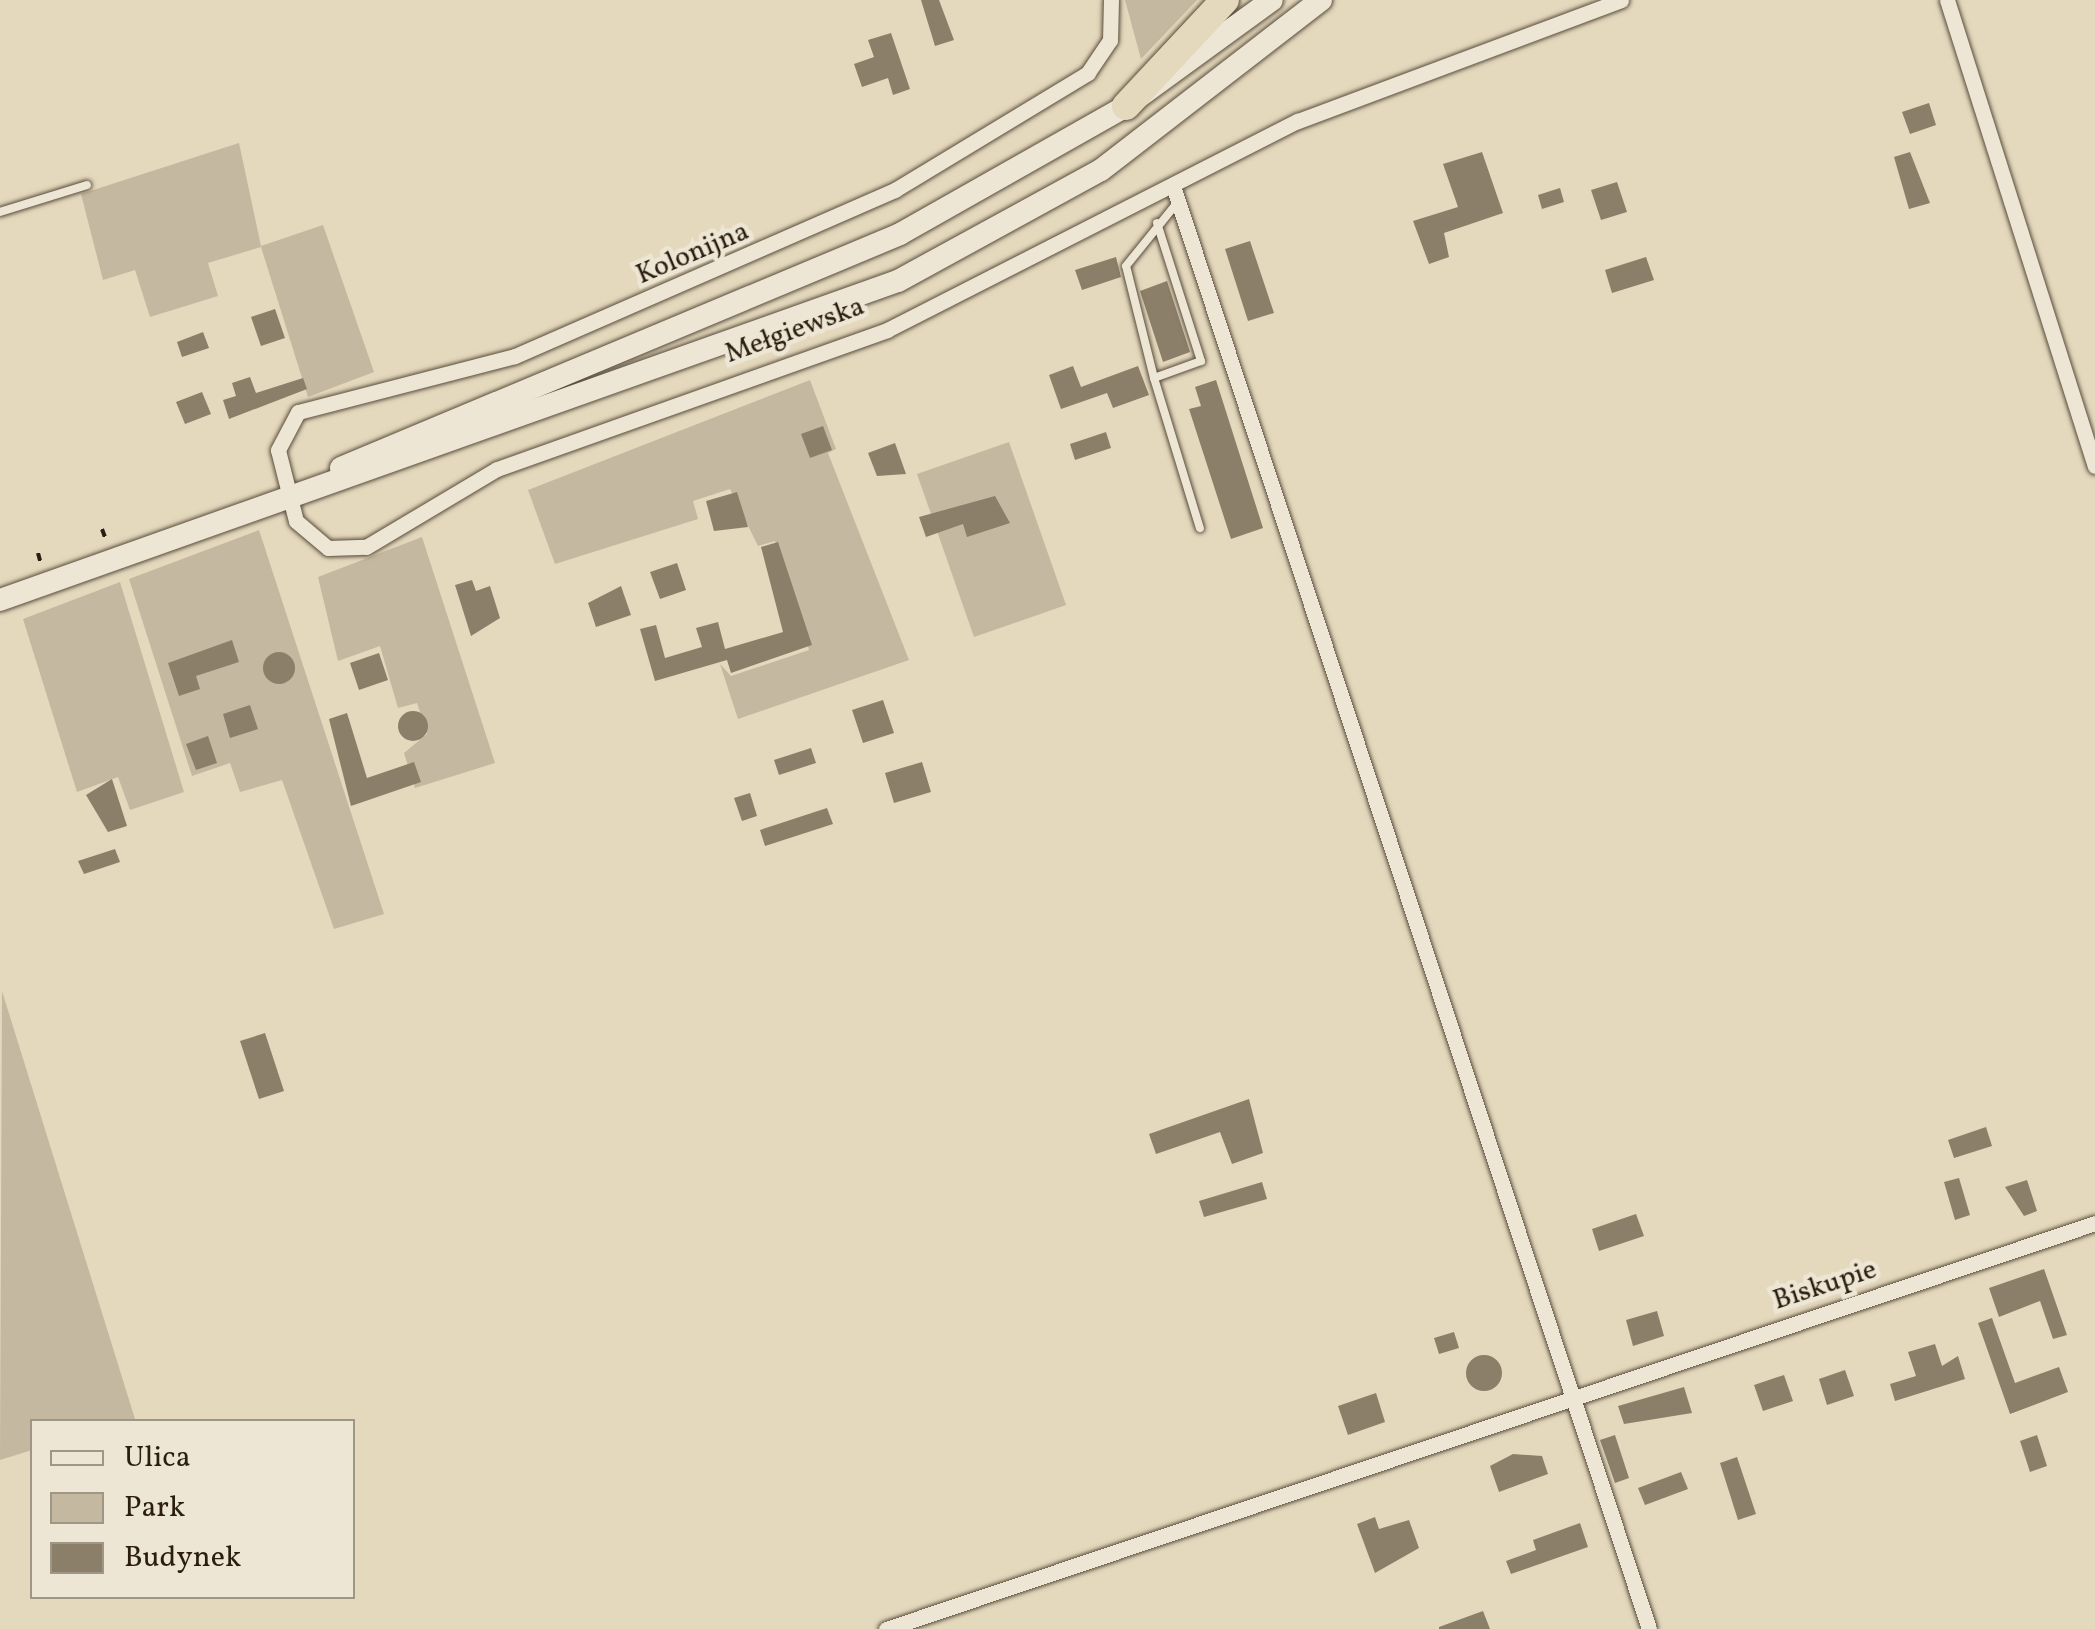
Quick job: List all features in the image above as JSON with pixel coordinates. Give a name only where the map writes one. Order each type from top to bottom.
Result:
[{"type":"highway","points":[[1126,106],[1225,0]]},
{"type":"main road","points":[[285,495],[900,234],[1126,106],[1272,0]]},
{"type":"main road","points":[[0,600],[285,495],[780,330],[926,268],[1140,144],[1321,0]]},
{"type":"street","name":"Kolonijna","points":[[285,495],[279,436],[298,412],[514,356],[894,190],[1088,73],[1110,40],[1111,0]]},
{"type":"street","name":"Mełgiewska","points":[[285,495],[314,541],[366,547],[497,469],[887,330],[1176,193],[1298,120],[1622,0]]},
{"type":"street","points":[[1947,0],[2095,466]]},
{"type":"street","points":[[1176,193],[1650,1629]]},
{"type":"street","name":"Biskupie","points":[[886,1629],[2095,1223]]},
{"type":"lane","points":[[0,212],[86,184]]},
{"type":"lane","points":[[1176,193],[1126,266],[1154,378],[1200,528]]},
{"type":"lane","points":[[1154,378],[1201,361],[1157,224]]},
{"type":"green space","points":[[1125,0],[1197,0],[1141,59]]},
{"type":"green space","points":[[239,143],[261,246],[323,225],[374,372],[308,397],[261,247],[208,263],[218,296],[150,317],[135,270],[103,280],[81,194]]},
{"type":"green space","points":[[810,380],[836,449],[828,453],[909,660],[738,719],[720,664],[731,676],[809,650],[775,541],[758,546],[730,489],[693,501],[698,519],[555,564],[528,490]]},
{"type":"green space","points":[[1009,442],[1066,605],[974,637],[917,474]]},
{"type":"green space","points":[[259,530],[384,914],[334,929],[282,780],[240,792],[230,763],[192,776],[129,579]]},
{"type":"green space","points":[[422,537],[495,763],[415,788],[404,753],[427,734],[417,703],[398,708],[380,646],[338,661],[318,577]]},
{"type":"green space","points":[[120,582],[184,792],[130,810],[118,777],[77,792],[23,619]]},
{"type":"green space","points":[[2,991],[135,1419],[30,1419],[30,1451],[0,1460]]},
{"type":"building","points":[[921,0],[939,0],[954,40],[935,46]]},
{"type":"building","points":[[891,33],[910,89],[893,95],[888,78],[862,87],[854,64],[874,57],[868,40]]},
{"type":"building","points":[[1929,103],[1936,125],[1910,134],[1902,112]]},
{"type":"building","points":[[1482,152],[1503,213],[1444,233],[1449,257],[1429,264],[1413,221],[1458,207],[1443,164]]},
{"type":"building","points":[[1910,152],[1930,203],[1909,209],[1894,157]]},
{"type":"building","points":[[1617,182],[1627,212],[1601,220],[1591,190]]},
{"type":"building","points":[[1560,188],[1564,202],[1542,209],[1538,195]]},
{"type":"building","points":[[1250,241],[1274,313],[1248,321],[1225,249]]},
{"type":"building","points":[[1116,257],[1121,277],[1082,290],[1075,270]]},
{"type":"building","points":[[1646,257],[1654,280],[1612,293],[1605,270]]},
{"type":"building","points":[[1167,281],[1190,352],[1163,362],[1140,291]]},
{"type":"building","points":[[275,309],[285,338],[261,346],[251,317]]},
{"type":"building","points":[[203,332],[209,348],[182,357],[177,342]]},
{"type":"building","points":[[1073,366],[1081,387],[1138,366],[1149,395],[1113,408],[1107,393],[1061,409],[1049,375]]},
{"type":"building","points":[[250,377],[256,393],[303,378],[307,389],[229,419],[223,400],[236,396],[232,383]]},
{"type":"building","points":[[1216,380],[1263,528],[1231,539],[1189,409],[1201,406],[1195,387]]},
{"type":"building","points":[[202,392],[211,414],[185,424],[176,402]]},
{"type":"building","points":[[823,426],[832,450],[810,458],[801,434]]},
{"type":"building","points":[[1106,432],[1111,448],[1075,460],[1070,444]]},
{"type":"building","points":[[895,443],[906,474],[877,476],[868,453]]},
{"type":"building","points":[[737,492],[748,527],[714,531],[706,501]]},
{"type":"building","points":[[995,496],[1010,523],[967,537],[963,524],[926,537],[919,517]]},
{"type":"building","points":[[778,542],[812,645],[731,673],[727,660],[655,681],[640,629],[656,625],[665,658],[702,647],[696,628],[718,622],[725,649],[783,632],[761,547]]},
{"type":"building","points":[[677,563],[686,590],[660,599],[650,572]]},
{"type":"building","points":[[472,580],[476,591],[490,586],[500,618],[471,636],[455,585]]},
{"type":"building","points":[[621,586],[631,615],[596,627],[588,603]]},
{"type":"building","points":[[232,640],[239,662],[196,676],[200,689],[179,696],[168,663]]},
{"type":"building","points":[[279,652],[290,657],[295,668],[290,679],[279,684],[268,679],[263,668],[268,657]]},
{"type":"building","points":[[379,653],[388,680],[359,690],[350,663]]},
{"type":"building","points":[[883,700],[894,733],[863,743],[852,710]]},
{"type":"building","points":[[250,705],[258,729],[230,738],[223,714]]},
{"type":"building","points":[[413,711],[424,715],[428,726],[424,737],[413,741],[402,737],[398,726],[402,715]]},
{"type":"building","points":[[347,713],[367,778],[414,762],[421,782],[351,806],[329,719]]},
{"type":"building","points":[[208,736],[217,763],[196,770],[186,744]]},
{"type":"building","points":[[811,748],[816,763],[779,775],[774,760]]},
{"type":"building","points":[[922,762],[931,792],[894,803],[885,773]]},
{"type":"building","points":[[112,779],[127,826],[108,832],[86,795]]},
{"type":"building","points":[[750,793],[757,816],[742,821],[734,798]]},
{"type":"building","points":[[827,808],[833,824],[765,846],[760,830]]},
{"type":"building","points":[[115,849],[120,862],[84,874],[78,861]]},
{"type":"building","points":[[265,1033],[284,1091],[259,1099],[240,1041]]},
{"type":"building","points":[[1249,1099],[1263,1153],[1232,1164],[1220,1132],[1156,1154],[1149,1134]]},
{"type":"building","points":[[1986,1127],[1992,1146],[1954,1158],[1948,1140]]},
{"type":"building","points":[[1959,1178],[1970,1215],[1955,1220],[1944,1182]]},
{"type":"building","points":[[2027,1180],[2037,1211],[2024,1216],[2005,1187]]},
{"type":"building","points":[[1262,1182],[1267,1199],[1204,1217],[1199,1201]]},
{"type":"building","points":[[1636,1214],[1644,1236],[1599,1251],[1592,1229]]},
{"type":"building","points":[[2044,1269],[2067,1335],[2053,1339],[2040,1301],[1999,1317],[1989,1288]]},
{"type":"building","points":[[1657,1311],[1664,1336],[1633,1346],[1626,1320]]},
{"type":"building","points":[[1992,1318],[2015,1383],[2059,1367],[2068,1392],[2010,1414],[1978,1323]]},
{"type":"building","points":[[1454,1332],[1459,1348],[1439,1354],[1434,1338]]},
{"type":"building","points":[[1935,1344],[1942,1366],[1958,1356],[1965,1379],[1895,1401],[1890,1384],[1916,1376],[1908,1352]]},
{"type":"building","points":[[1484,1355],[1497,1360],[1502,1373],[1497,1386],[1484,1391],[1471,1386],[1466,1373],[1471,1360]]},
{"type":"building","points":[[1845,1370],[1854,1396],[1827,1405],[1819,1379]]},
{"type":"building","points":[[1784,1375],[1793,1401],[1763,1411],[1754,1385]]},
{"type":"building","points":[[1684,1387],[1692,1413],[1624,1424],[1618,1406]]},
{"type":"building","points":[[1376,1393],[1385,1422],[1348,1435],[1338,1406]]},
{"type":"building","points":[[1615,1435],[1629,1478],[1615,1483],[1600,1440]]},
{"type":"building","points":[[2037,1435],[2047,1466],[2030,1472],[2020,1441]]},
{"type":"building","points":[[1513,1454],[1542,1456],[1548,1474],[1499,1492],[1490,1466]]},
{"type":"building","points":[[1737,1457],[1756,1514],[1738,1520],[1720,1463]]},
{"type":"building","points":[[1681,1472],[1688,1489],[1645,1505],[1638,1488]]},
{"type":"building","points":[[1375,1517],[1379,1529],[1409,1520],[1419,1548],[1375,1573],[1357,1524]]},
{"type":"building","points":[[1580,1523],[1588,1547],[1511,1574],[1506,1561],[1536,1550],[1533,1540]]},
{"type":"building","points":[[1483,1611],[1490,1629],[1439,1629],[1439,1627]]}]
